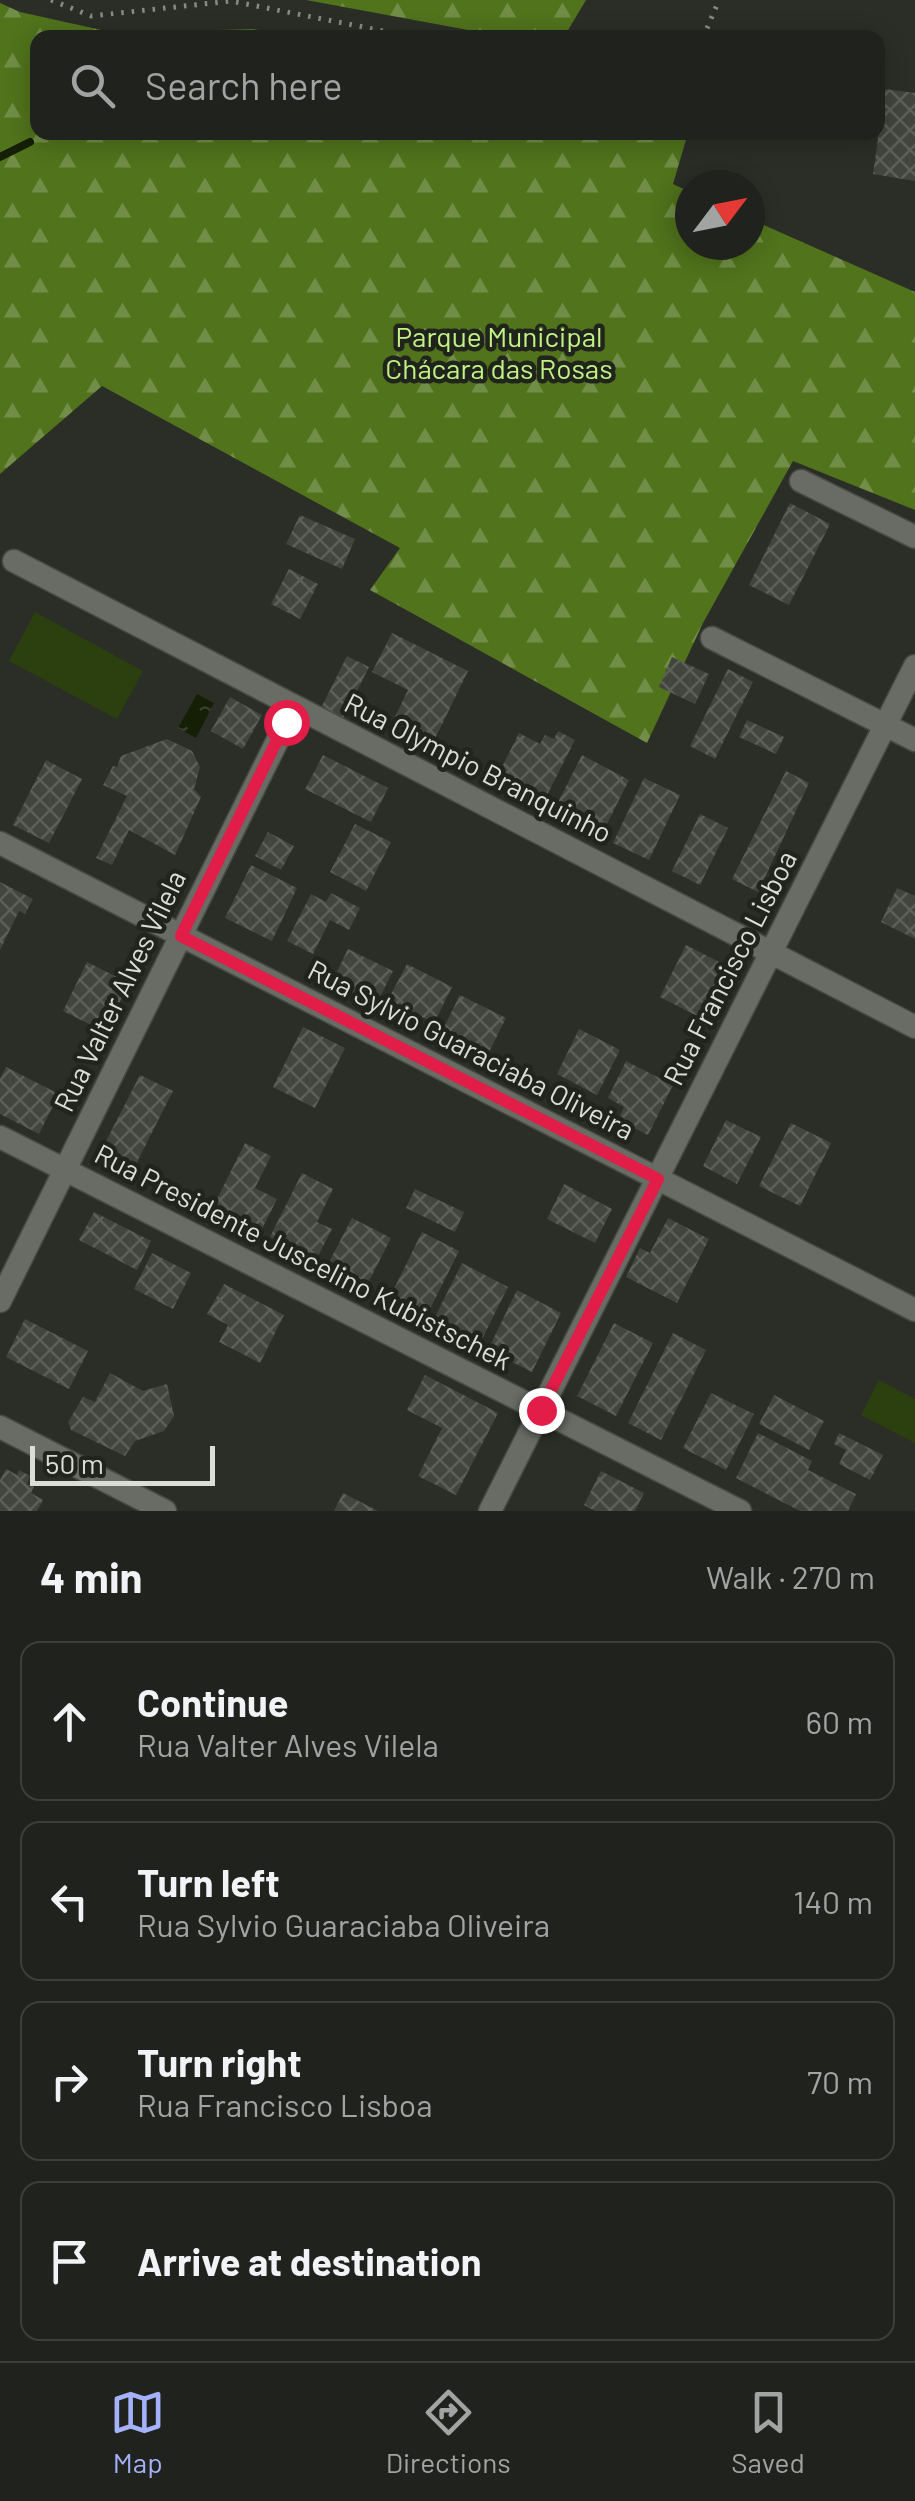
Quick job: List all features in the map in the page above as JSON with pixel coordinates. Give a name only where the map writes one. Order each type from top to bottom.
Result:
[{"type":"street","points":[[800,482],[915,537]]},
{"type":"street","name":"Rua Olympio Branquinho","points":[[14,561],[915,1027]]},
{"type":"street","points":[[712,638],[915,740]]},
{"type":"street","name":"Rua Francisco Lisboa","points":[[490,1511],[915,666]]},
{"type":"street","name":"Rua Valter Alves Vilela","points":[[0,1302],[294,707]]},
{"type":"street","name":"Rua Sylvio Guaraciaba Oliveira","points":[[0,843],[915,1310]]},
{"type":"street","name":"Rua Presidente Juscelino Kubistschek","points":[[0,1137],[740,1511]]},
{"type":"street","points":[[0,1427],[165,1511]]},
{"type":"path","points":[[51,0],[90,16],[231,1],[378,30]]},
{"type":"path","points":[[706,30],[719,0]]},
{"type":"green space","points":[[306,0],[586,0],[568,30],[468,30]]},
{"type":"green space","name":"Parque Municipal Chácara das Rosas","points":[[0,3],[20,12],[101,30],[30,30],[30,140],[686,140],[673,184],[675,260],[765,260],[765,226],[915,292],[915,510],[793,461],[703,623],[647,743],[370,590],[400,548],[102,386],[0,474]]},
{"type":"green space","points":[[35,612],[143,671],[117,719],[9,661]]},
{"type":"green space","points":[[879,1380],[915,1399],[915,1443],[861,1415]]},
{"type":"water","points":[[197,694],[214,703],[196,738],[178,728]]},
{"type":"building","points":[[885,89],[915,93],[915,181],[873,174],[878,140],[885,140]]},
{"type":"building","points":[[790,503],[830,524],[789,605],[749,585]]},
{"type":"building","points":[[300,515],[355,539],[342,569],[286,544]]},
{"type":"building","points":[[289,569],[318,584],[300,619],[271,604]]},
{"type":"building","points":[[392,633],[468,671],[431,747],[390,727],[408,690],[372,672]]},
{"type":"building","points":[[347,656],[369,667],[343,719],[321,708]]},
{"type":"building","points":[[672,657],[709,674],[695,704],[659,687]]},
{"type":"building","points":[[728,669],[753,682],[715,759],[690,746]]},
{"type":"building","points":[[230,697],[262,715],[243,749],[211,731]]},
{"type":"building","points":[[747,720],[784,737],[776,754],[739,737]]},
{"type":"building","points":[[558,731],[575,740],[543,803],[496,779],[519,733],[540,744],[545,735],[554,739]]},
{"type":"building","points":[[167,739],[192,751],[200,767],[194,789],[201,797],[175,855],[129,830],[112,865],[96,858],[127,796],[103,785],[113,766],[117,767],[121,756]]},
{"type":"building","points":[[323,755],[388,788],[371,822],[305,789]]},
{"type":"building","points":[[582,755],[629,780],[601,836],[553,812]]},
{"type":"building","points":[[46,760],[82,779],[49,843],[13,825]]},
{"type":"building","points":[[786,771],[809,783],[758,892],[732,879]]},
{"type":"building","points":[[644,778],[680,795],[649,860],[613,843]]},
{"type":"building","points":[[700,814],[728,828],[700,885],[672,871]]},
{"type":"building","points":[[355,824],[391,842],[366,891],[330,872]]},
{"type":"building","points":[[268,832],[294,846],[281,870],[255,856]]},
{"type":"building","points":[[251,865],[297,888],[272,941],[225,918]]},
{"type":"building","points":[[0,882],[33,899],[25,914],[19,911],[0,950]]},
{"type":"building","points":[[897,888],[915,896],[915,939],[881,922]]},
{"type":"building","points":[[331,893],[360,908],[349,930],[330,920],[313,954],[287,941],[311,894],[326,902]]},
{"type":"building","points":[[686,945],[733,969],[707,1021],[660,997]]},
{"type":"building","points":[[348,949],[393,971],[374,1009],[330,986]]},
{"type":"building","points":[[87,962],[129,983],[105,1032],[63,1011]]},
{"type":"building","points":[[407,964],[452,987],[434,1023],[388,1000]]},
{"type":"building","points":[[460,995],[506,1018],[485,1060],[439,1037]]},
{"type":"building","points":[[303,1027],[345,1048],[315,1108],[273,1087]]},
{"type":"building","points":[[579,1029],[620,1050],[597,1095],[557,1074]]},
{"type":"building","points":[[626,1061],[673,1085],[648,1135],[618,1120],[624,1107],[608,1098]]},
{"type":"building","points":[[6,1067],[59,1094],[39,1134],[0,1114],[0,1079]]},
{"type":"building","points":[[140,1075],[173,1091],[135,1166],[102,1149]]},
{"type":"building","points":[[726,1120],[761,1137],[737,1184],[703,1166]]},
{"type":"building","points":[[791,1123],[831,1143],[800,1206],[759,1186]]},
{"type":"building","points":[[245,1143],[271,1156],[255,1188],[277,1199],[262,1229],[214,1205]]},
{"type":"building","points":[[302,1173],[333,1189],[317,1222],[332,1229],[316,1260],[270,1237]]},
{"type":"building","points":[[564,1184],[612,1209],[595,1243],[547,1219]]},
{"type":"building","points":[[415,1189],[464,1212],[455,1232],[406,1208]]},
{"type":"building","points":[[94,1212],[151,1241],[137,1270],[79,1240]]},
{"type":"building","points":[[352,1218],[391,1238],[367,1285],[328,1264]]},
{"type":"building","points":[[668,1218],[709,1239],[677,1303],[626,1277],[640,1248],[650,1253]]},
{"type":"building","points":[[422,1232],[459,1251],[427,1315],[390,1297]]},
{"type":"building","points":[[152,1253],[191,1273],[173,1309],[134,1289]]},
{"type":"building","points":[[462,1263],[508,1287],[481,1341],[435,1317]]},
{"type":"building","points":[[224,1284],[284,1315],[260,1363],[219,1342],[228,1325],[207,1314]]},
{"type":"building","points":[[517,1290],[561,1313],[532,1372],[488,1350]]},
{"type":"building","points":[[25,1319],[88,1351],[69,1389],[6,1357]]},
{"type":"building","points":[[614,1323],[653,1343],[616,1416],[577,1396]]},
{"type":"building","points":[[673,1333],[706,1350],[661,1440],[628,1423]]},
{"type":"building","points":[[110,1373],[143,1391],[167,1384],[174,1416],[164,1431],[135,1441],[125,1456],[71,1430],[68,1422],[83,1397],[95,1402]]},
{"type":"building","points":[[425,1375],[498,1413],[456,1495],[418,1476],[442,1428],[407,1410]]},
{"type":"building","points":[[711,1393],[754,1414],[726,1470],[683,1448]]},
{"type":"building","points":[[774,1395],[824,1421],[809,1450],[759,1424]]},
{"type":"building","points":[[758,1433],[812,1461],[808,1470],[856,1494],[848,1511],[800,1511],[736,1478]]},
{"type":"building","points":[[839,1433],[883,1455],[870,1480],[839,1464],[846,1450],[834,1444]]},
{"type":"building","points":[[6,1469],[30,1476],[27,1484],[34,1487],[31,1493],[43,1500],[37,1511],[0,1511],[0,1480]]},
{"type":"building","points":[[601,1471],[644,1493],[635,1511],[595,1511],[584,1505]]},
{"type":"building","points":[[343,1493],[378,1511],[334,1511]]},
{"type":"waterway","points":[[0,157],[30,142]]},
{"type":"route","points":[[286,722],[181,936],[658,1179],[541,1410]]}]
